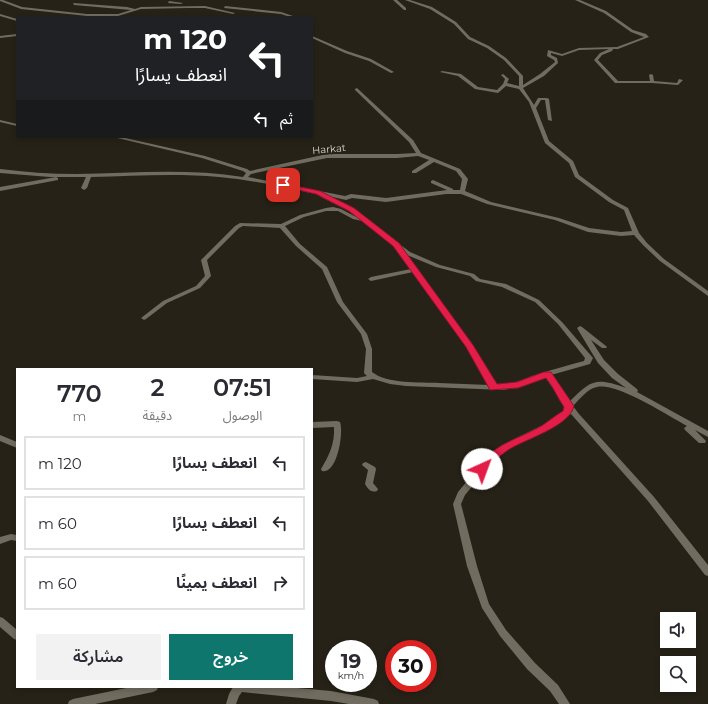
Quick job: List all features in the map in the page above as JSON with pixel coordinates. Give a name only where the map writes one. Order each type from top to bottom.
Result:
[{"type":"street","points":[[0,0],[16,7],[47,11],[114,15],[158,7],[209,7],[233,13]]},
{"type":"street","points":[[395,0],[405,9]]},
{"type":"street","points":[[407,0],[433,10],[455,23],[469,38],[502,56],[521,76],[521,88],[542,125],[547,142],[571,162],[577,176],[611,201],[626,209],[636,233],[658,256],[708,294]]},
{"type":"street","points":[[577,0],[605,12],[632,31],[647,36],[601,54],[596,60],[617,82],[652,82],[674,85],[678,84],[681,80]]},
{"type":"street","points":[[169,2],[196,6],[281,13],[291,16]]},
{"type":"street","points":[[74,4],[133,9],[131,11]]},
{"type":"street","points":[[0,15],[16,20]]},
{"type":"street","points":[[0,37],[16,35]]},
{"type":"street","points":[[313,37],[346,52],[370,60],[392,72]]},
{"type":"street","points":[[505,84],[521,88],[542,75],[556,63],[556,59],[549,56],[549,51],[562,55],[579,49],[617,48]]},
{"type":"street","points":[[442,72],[462,76],[474,86],[489,91],[498,92],[505,84],[507,79],[503,75]]},
{"type":"street","points":[[651,75],[652,82]]},
{"type":"street","points":[[357,89],[412,141],[419,154],[458,170],[466,179],[462,192]]},
{"type":"street","points":[[533,108],[540,99],[547,99],[550,120]]},
{"type":"street","points":[[0,121],[16,125]]},
{"type":"street","points":[[119,138],[203,157],[245,170],[249,173],[244,178]]},
{"type":"street","points":[[407,155],[416,148]]},
{"type":"street","name":"Harkat","points":[[249,173],[327,156],[419,154]]},
{"type":"street","points":[[414,172],[434,160]]},
{"type":"street","points":[[0,172],[66,177]]},
{"type":"street","points":[[0,189],[66,177],[89,175],[201,174],[244,178],[346,198],[359,196],[386,200],[453,191],[462,192],[489,204],[557,219],[588,230],[618,234],[636,233]]},
{"type":"street","points":[[84,188],[89,175]]},
{"type":"street","points":[[433,182],[453,191]]},
{"type":"street","points":[[282,226],[302,249],[324,268],[340,302],[366,339],[369,349],[368,373],[373,377],[390,382],[406,384],[494,388],[518,385],[547,374],[587,362],[589,358],[560,323],[537,301],[504,285],[478,280],[472,275],[418,258],[396,244],[351,210],[318,192]]},
{"type":"street","points":[[144,318],[166,302],[198,287],[208,276],[204,260],[237,227],[242,224],[282,226],[302,215],[328,210],[338,210],[350,217],[362,219]]},
{"type":"street","points":[[396,244],[470,347],[494,388]]},
{"type":"street","points":[[371,279],[415,270]]},
{"type":"street","points":[[604,347],[580,328],[602,361],[615,376],[639,396]]},
{"type":"street","points":[[547,374],[569,406],[671,523],[708,572]]},
{"type":"street","points":[[313,377],[357,380],[373,377]]},
{"type":"street","points":[[565,704],[554,688],[531,666],[503,633],[485,605],[470,560],[457,504],[461,494],[491,458],[505,447],[552,424],[568,412],[569,406],[586,388],[597,384],[615,386],[639,396],[676,418],[708,434]]},
{"type":"street","points":[[676,418],[702,441]]},
{"type":"street","points":[[313,425],[337,424],[337,439],[332,457],[325,469]]},
{"type":"street","points":[[0,438],[16,444]]},
{"type":"street","points":[[366,465],[372,469],[369,484],[374,489]]},
{"type":"street","points":[[0,541],[11,537],[16,538]]},
{"type":"street","points":[[0,621],[16,635]]},
{"type":"street","points":[[73,704],[148,688]]},
{"type":"street","points":[[231,704],[234,694],[238,688]]},
{"type":"street","points":[[249,688],[331,696],[374,704]]},
{"type":"route","points":[[283,185],[318,192],[351,210],[396,244],[470,347],[494,388],[518,385],[547,374],[557,386],[559,394],[569,406],[568,412],[546,428],[521,441],[505,447],[491,458],[482,469]]}]
